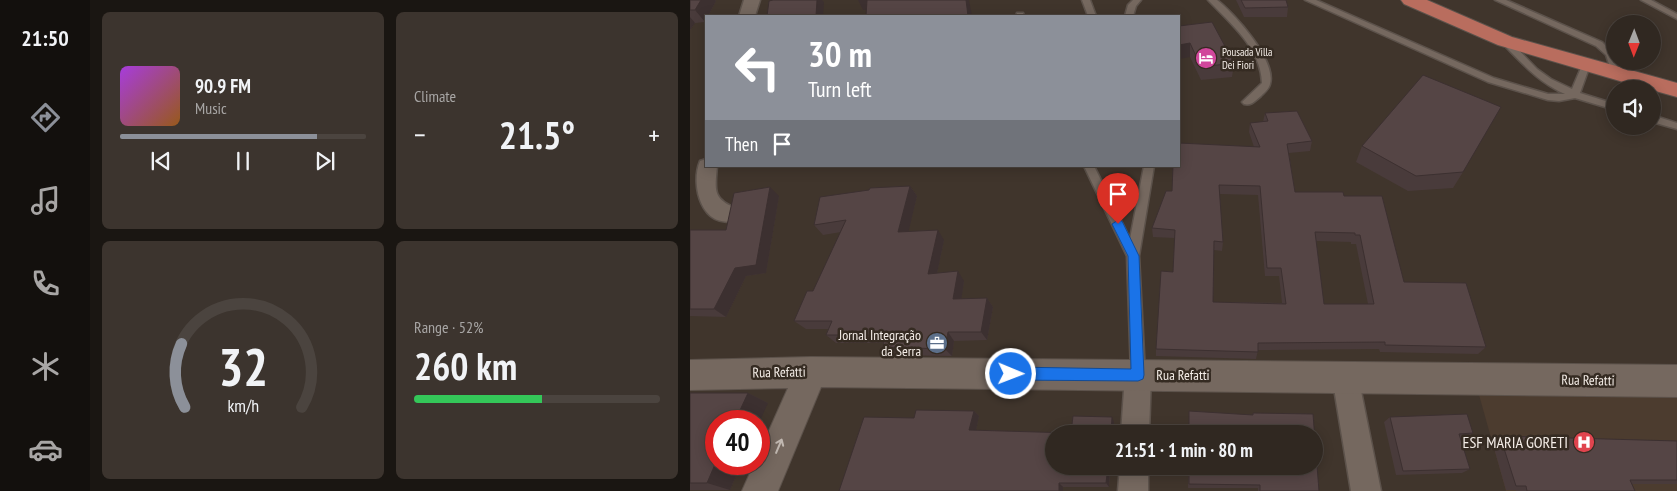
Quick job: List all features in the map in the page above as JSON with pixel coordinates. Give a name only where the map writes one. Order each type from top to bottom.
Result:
[{"type":"highway","points":[[1411,0],[1505,41],[1677,90]]},
{"type":"street","points":[[747,15],[752,0]]},
{"type":"street","points":[[707,167],[705,186],[708,198],[712,206],[728,214]]},
{"type":"street","points":[[760,491],[811,372]]},
{"type":"street","name":"Rua Refatti","points":[[690,375],[811,372],[1345,376],[1677,381]]},
{"type":"street","points":[[1135,425],[1138,375]]},
{"type":"street","points":[[1345,376],[1366,491]]},
{"type":"street","points":[[1133,491],[1134,475]]},
{"type":"lane","points":[[1086,0],[1092,15]]},
{"type":"lane","points":[[1129,15],[1132,6],[1137,0]]},
{"type":"lane","points":[[1212,0],[1224,10],[1244,34],[1265,72],[1266,81],[1263,88],[1247,102]]},
{"type":"lane","points":[[1309,0],[1491,80],[1548,97],[1559,98],[1574,95]]},
{"type":"lane","points":[[1498,0],[1599,44],[1610,54],[1616,74]]},
{"type":"lane","points":[[1645,0],[1677,17]]},
{"type":"lane","points":[[1505,41],[1537,74],[1552,84],[1574,95],[1606,104]]},
{"type":"lane","points":[[1574,95],[1586,64]]},
{"type":"lane","points":[[1661,121],[1677,126]]},
{"type":"lane","points":[[1090,167],[1134,256]]},
{"type":"lane","points":[[1138,375],[1134,256],[1149,167]]},
{"type":"shaded area","name":"ESF MARIA GORETI","points":[[1476,384],[1677,393],[1677,491],[1506,491]]},
{"type":"building","points":[[690,0],[701,0],[695,10],[690,10]]},
{"type":"building","points":[[817,0],[816,15],[767,15],[769,1]]},
{"type":"building","points":[[867,0],[966,0],[968,15],[866,15]]},
{"type":"building","points":[[1241,0],[1286,0],[1288,7],[1245,8]]},
{"type":"building","points":[[1212,22],[1234,63],[1201,67],[1190,43],[1180,45],[1180,26]]},
{"type":"building","points":[[1423,75],[1501,107],[1463,172],[1416,176],[1362,146]]},
{"type":"building","points":[[1297,111],[1312,141],[1287,144],[1295,192],[1343,192],[1344,196],[1382,196],[1404,282],[1466,283],[1486,347],[1385,345],[1385,342],[1258,343],[1258,352],[1156,349],[1161,271],[1173,272],[1175,230],[1152,228],[1166,191],[1172,191],[1173,167],[1180,167],[1180,143],[1260,147],[1250,123],[1268,121],[1265,113]],"holes":[[[1219,185],[1260,186],[1267,268],[1281,268],[1286,304],[1213,302],[1214,241],[1223,242]],[[1315,232],[1355,233],[1355,235],[1360,235],[1374,304],[1324,304]]]},
{"type":"building","points":[[910,186],[898,232],[938,230],[928,274],[958,271],[953,299],[987,298],[981,332],[948,332],[945,349],[883,347],[885,335],[826,335],[832,321],[794,321],[807,291],[813,291],[846,220],[814,225],[820,197],[869,190],[870,188]]},
{"type":"building","points":[[770,187],[756,265],[735,268],[714,309],[690,309],[690,230],[726,230],[734,193]]},
{"type":"building","points":[[690,393],[748,393],[740,410],[705,410],[705,475],[710,475],[707,483],[690,483]]},
{"type":"building","points":[[916,410],[974,411],[969,430],[1045,432],[1045,475],[1107,475],[1106,483],[1059,483],[1059,491],[839,491],[864,417],[914,418]]},
{"type":"building","points":[[1189,411],[1253,415],[1253,413],[1313,414],[1314,425],[1189,425]]},
{"type":"building","points":[[1467,414],[1473,433],[1459,434],[1470,469],[1403,471],[1390,417]]},
{"type":"building","points":[[1073,416],[1112,417],[1112,425],[1072,425]]},
{"type":"building","points":[[1500,436],[1677,441],[1677,480],[1630,480],[1635,491],[1527,491],[1526,486],[1516,486]]},
{"type":"building","points":[[1189,475],[1318,475],[1319,491],[1260,491],[1260,485],[1189,484]]},
{"type":"place","name":"Pousada Villa Dei Fiori","points":[[1206,58]]},
{"type":"place","name":"Jornal Integração da Serra","points":[[937,343]]},
{"type":"place","name":"ESF MARIA GORETI","points":[[1584,442]]},
{"type":"route","points":[[1011,374],[1138,375],[1134,256],[1118,224]]}]
